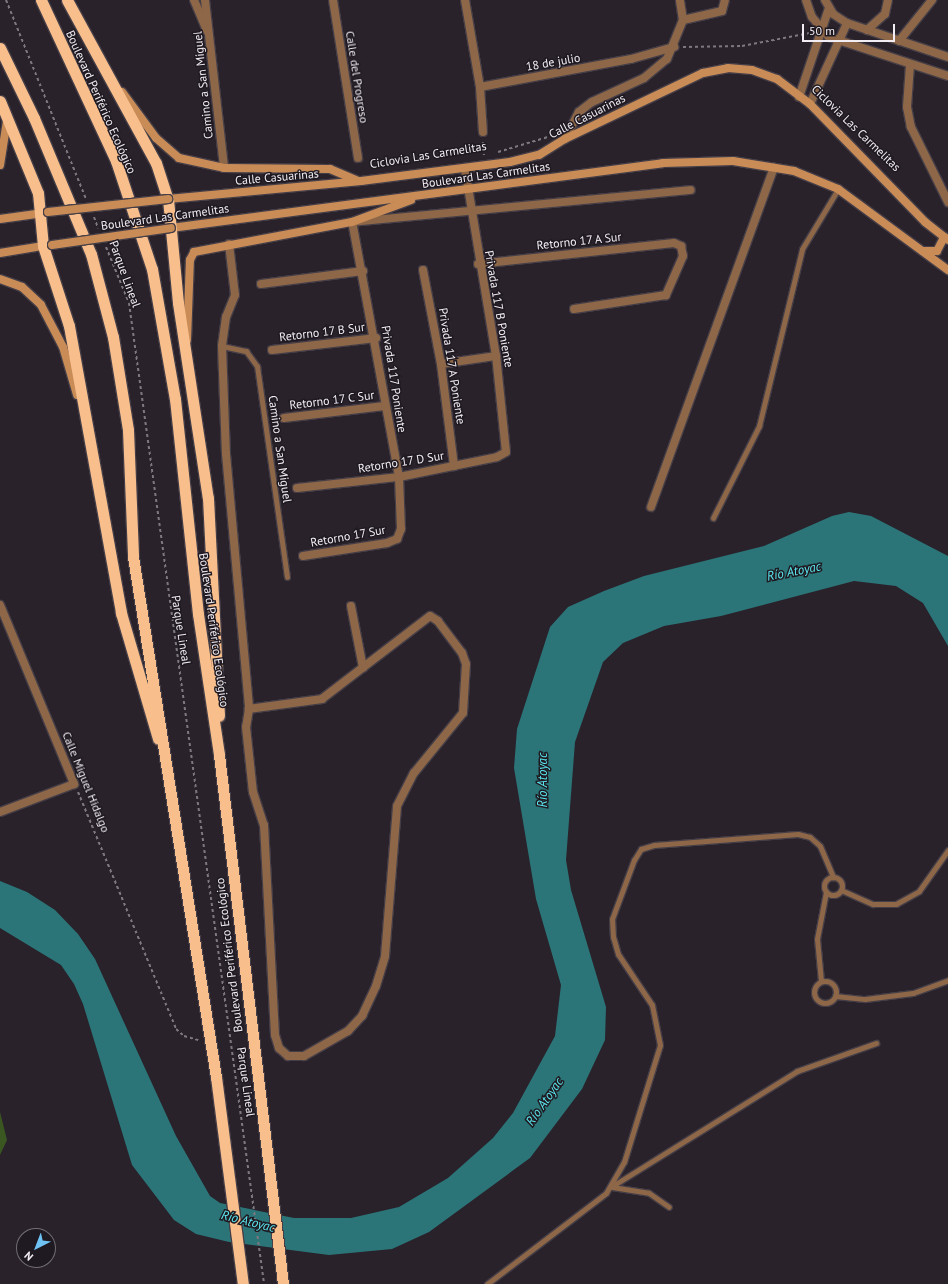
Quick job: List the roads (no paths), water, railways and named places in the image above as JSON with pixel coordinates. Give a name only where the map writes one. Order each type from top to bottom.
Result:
[{"type":"highway","name":"Boulevard Periférico Ecológico","points":[[42,0],[116,160],[152,269],[175,399],[198,614],[219,755],[257,1080],[283,1284]]},
{"type":"highway","points":[[67,0],[114,81],[156,163],[168,199],[187,353],[208,498],[219,755]]},
{"type":"highway","points":[[0,48],[34,118],[91,254],[113,337],[128,430],[133,557],[168,768],[179,861],[216,1077],[243,1284]]},
{"type":"highway","points":[[0,101],[38,193],[44,213],[47,246],[69,326],[94,453],[121,614],[144,700],[168,768]]},
{"type":"main road","name":"Calle Casuarinas","points":[[168,199],[465,169],[539,155],[565,135],[703,73],[728,68],[752,70],[777,79],[810,104],[946,238]]},
{"type":"main road","points":[[114,81],[156,138],[179,158],[224,168],[330,169],[358,181]]},
{"type":"main road","points":[[0,165],[8,120]]},
{"type":"main road","name":"Boulevard Las Carmelitas","points":[[0,253],[171,228],[663,163],[733,161],[794,171],[838,189],[948,270]]},
{"type":"main road","points":[[187,353],[190,260],[194,252],[204,248],[352,222],[422,196]]},
{"type":"main road","name":"Boulevard Las Carmelitas","points":[[0,219],[168,199]]},
{"type":"main road","points":[[917,248],[938,251],[946,238]]},
{"type":"main road","points":[[0,279],[32,295],[53,323],[94,453]]},
{"type":"street","points":[[194,0],[212,40]]},
{"type":"street","name":"Camino a San Miguel","points":[[205,0],[212,40],[224,168]]},
{"type":"street","name":"Calle del Progreso","points":[[333,0],[358,158]]},
{"type":"street","points":[[465,0],[480,87],[483,132]]},
{"type":"street","points":[[565,135],[579,112],[592,102],[656,70],[674,47],[683,20],[680,0]]},
{"type":"street","points":[[683,20],[722,11],[725,0]]},
{"type":"street","points":[[806,0],[822,31],[838,42],[948,76]]},
{"type":"street","points":[[825,0],[829,8],[847,23],[948,57]]},
{"type":"street","points":[[867,30],[885,14],[888,0]]},
{"type":"street","points":[[899,41],[932,0]]},
{"type":"street","points":[[799,97],[829,8]]},
{"type":"street","points":[[810,104],[847,23]]},
{"type":"street","name":"18 de julio","points":[[480,87],[631,59],[674,47]]},
{"type":"street","points":[[910,65],[907,107],[911,127],[948,202]]},
{"type":"street","points":[[652,507],[774,168]]},
{"type":"street","name":"Privada 117 B Poniente","points":[[465,169],[478,264],[496,356],[506,452]]},
{"type":"street","points":[[352,222],[690,190]]},
{"type":"street","name":"Privada 117 Poniente","points":[[352,222],[364,271],[376,338],[384,406],[399,477],[401,529],[397,539]]},
{"type":"street","name":"Retorno 17 A Sur","points":[[478,264],[674,243],[681,246],[683,256],[666,295],[574,309]]},
{"type":"street","points":[[229,244],[235,295],[226,317],[222,346],[226,454],[249,709],[246,727],[253,792],[264,825],[275,1035],[279,1048],[288,1056],[304,1056],[348,1031],[362,1016],[376,986],[385,956],[397,806],[414,773],[463,713],[465,705],[462,653],[438,621],[430,616],[322,700],[249,709]]},
{"type":"street","name":"Privada 117 A Poniente","points":[[423,270],[441,364],[454,466]]},
{"type":"street","points":[[261,284],[364,271]]},
{"type":"street","name":"Retorno 17 B Sur","points":[[272,350],[376,338]]},
{"type":"street","points":[[441,364],[496,356]]},
{"type":"street","name":"Retorno 17 C Sur","points":[[284,418],[384,406]]},
{"type":"street","name":"Retorno 17 D Sur","points":[[297,488],[399,477],[498,458],[506,452]]},
{"type":"street","name":"Retorno 17 Sur","points":[[303,556],[397,539]]},
{"type":"street","name":"Calle Miguel Hidalgo","points":[[0,604],[74,784],[0,812]]},
{"type":"street","points":[[351,606],[363,668]]},
{"type":"lane","points":[[713,518],[759,426],[802,249],[838,189]]},
{"type":"lane","name":"Camino a San Miguel","points":[[222,346],[246,351],[257,366],[287,577]]},
{"type":"lane","points":[[612,1187],[624,1162],[660,1045],[652,1005],[618,954],[613,938],[612,919],[634,860],[642,849],[654,845],[798,834],[810,837],[820,846],[833,877],[842,884],[841,890],[837,894],[826,892]]},
{"type":"lane","points":[[841,890],[872,904],[896,904],[918,891],[948,850]]},
{"type":"lane","points":[[833,877],[826,879],[826,892],[817,939],[821,981],[814,991],[817,999],[824,1002],[835,996],[865,999],[913,993],[948,980]]},
{"type":"lane","points":[[821,981],[833,984],[835,996]]},
{"type":"lane","points":[[487,1284],[612,1187],[797,1071],[876,1043]]},
{"type":"lane","points":[[612,1187],[649,1193],[669,1207]]},
{"type":"water","name":"Río Atoyac","points":[[849,512],[871,516],[948,556],[948,646],[923,603],[896,586],[854,581],[721,616],[664,626],[623,643],[603,662],[575,742],[566,860],[571,890],[606,1007],[605,1040],[582,1089],[530,1158],[429,1232],[392,1249],[329,1255],[229,1242],[196,1234],[174,1220],[132,1165],[83,1004],[74,984],[61,965],[0,928],[0,881],[27,892],[55,910],[78,934],[95,959],[176,1136],[210,1196],[220,1203],[294,1218],[351,1218],[399,1207],[448,1178],[493,1138],[513,1113],[555,1036],[561,985],[536,899],[514,768],[517,729],[550,627],[568,607],[604,591],[644,576],[764,546],[832,516]]}]
